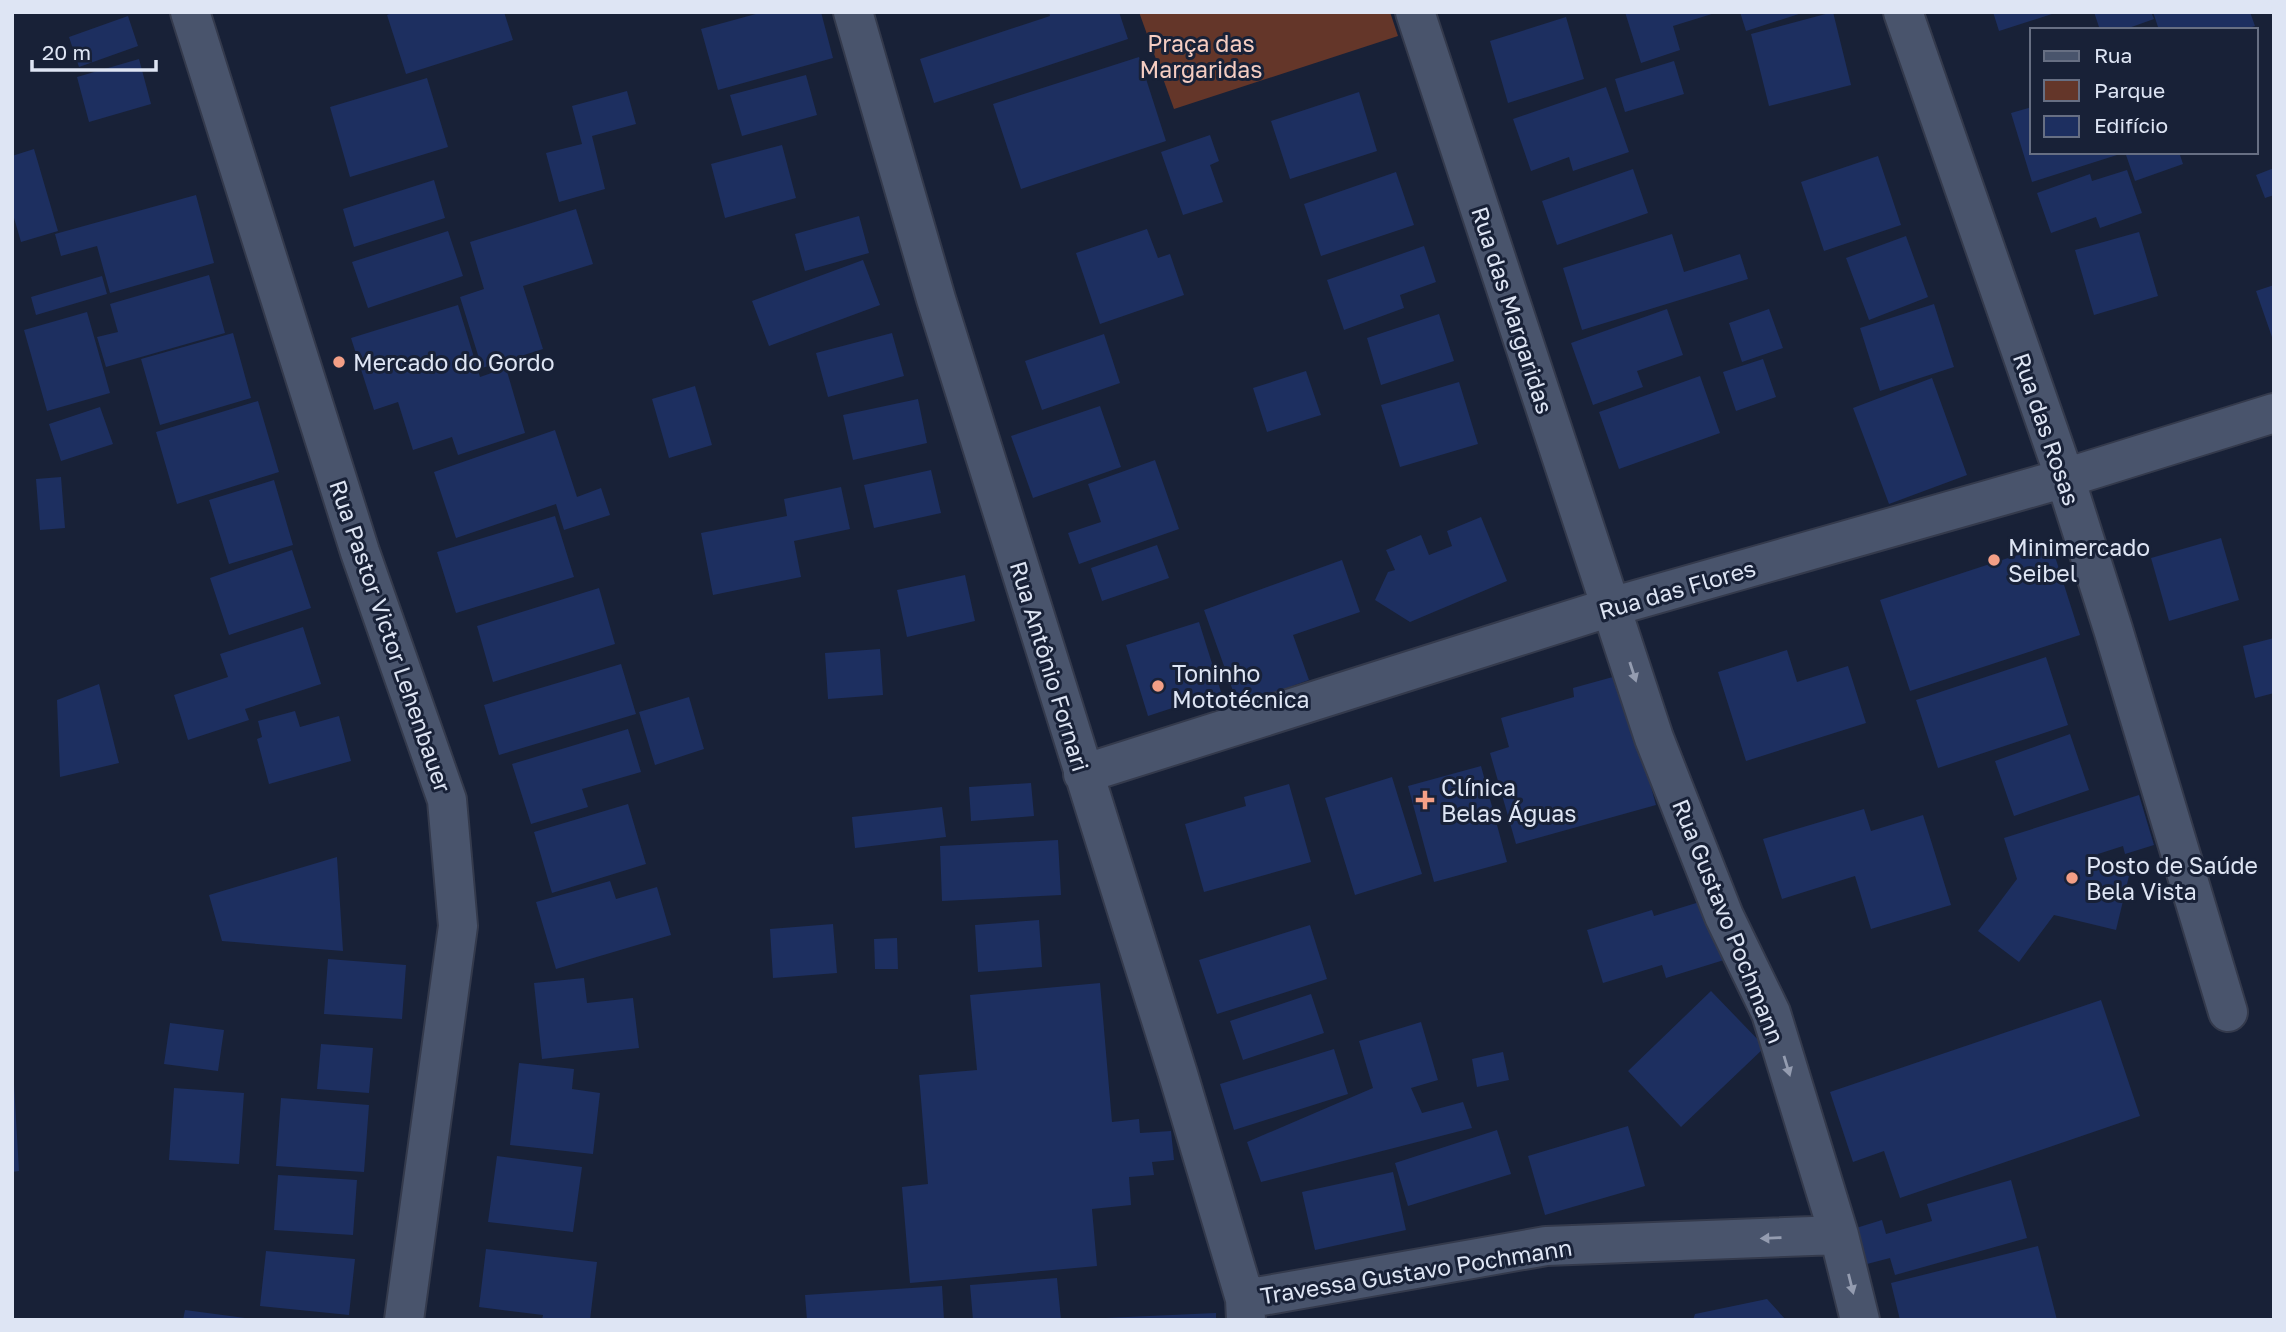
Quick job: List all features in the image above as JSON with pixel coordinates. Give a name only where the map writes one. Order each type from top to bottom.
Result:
[{"type":"street","name":"Rua Pastor Victor Lehenbauer","points":[[190,12],[360,552],[447,800],[458,926],[404,1320]]},
{"type":"street","name":"Rua Antônio Fornari","points":[[853,12],[936,299],[1178,1074],[1246,1309]]},
{"type":"street","name":"Rua das Margaridas","points":[[1415,12],[1611,607]]},
{"type":"street","name":"Rua das Rosas","points":[[1903,12],[2065,478],[2228,1012]]},
{"type":"street","name":"Rua das Flores","points":[[1083,774],[1611,607],[2065,478],[2274,413]]},
{"type":"street","name":"Rua Gustavo Pochmann","points":[[1611,607],[1654,738],[1724,916],[1771,1013],[1839,1235],[1860,1320]]},
{"type":"street","name":"Travessa Gustavo Pochmann","points":[[1246,1309],[1546,1246],[1839,1235]]},
{"type":"green space","name":"Praça das Margaridas","points":[[1139,12],[1390,12],[1398,36],[1174,109]]},
{"type":"building","points":[[394,12],[504,12],[513,40],[406,74],[387,15]]},
{"type":"building","points":[[763,12],[821,12],[833,58],[718,90],[701,29]]},
{"type":"building","points":[[1049,12],[1119,12],[1128,39],[934,103],[920,59],[1050,16]]},
{"type":"building","points":[[1625,12],[1715,13],[1673,26],[1680,50],[1641,63]]},
{"type":"building","points":[[1740,12],[1801,12],[1802,13],[1746,31]]},
{"type":"building","points":[[1833,12],[1851,85],[1769,106],[1751,34]]},
{"type":"building","points":[[1993,12],[2055,12],[2055,13],[1999,31]]},
{"type":"building","points":[[2094,12],[2151,12],[2154,19],[2129,28],[2099,28]]},
{"type":"building","points":[[2153,12],[2250,12],[2255,26],[2249,28],[2158,28]]},
{"type":"building","points":[[128,16],[138,46],[79,67],[69,37]]},
{"type":"building","points":[[1566,17],[1584,79],[1508,103],[1490,41]]},
{"type":"building","points":[[1139,57],[1166,141],[1021,189],[993,104]]},
{"type":"building","points":[[139,59],[151,104],[89,122],[77,77]]},
{"type":"building","points":[[1674,61],[1684,94],[1625,112],[1615,79]]},
{"type":"building","points":[[806,75],[817,115],[742,136],[730,95]]},
{"type":"building","points":[[427,78],[448,147],[350,177],[330,107]]},
{"type":"building","points":[[1606,87],[1629,152],[1573,171],[1569,157],[1531,171],[1513,119]]},
{"type":"building","points":[[627,91],[636,124],[592,136],[605,189],[559,202],[546,153],[582,144],[572,106]]},
{"type":"building","points":[[1359,92],[1377,151],[1290,179],[1271,121]]},
{"type":"building","points":[[2030,108],[2030,154],[2117,155],[2032,182],[2011,113]]},
{"type":"building","points":[[1210,135],[1219,161],[1210,165],[1223,202],[1183,215],[1161,152]]},
{"type":"building","points":[[782,145],[796,198],[725,218],[711,164]]},
{"type":"building","points":[[34,149],[58,231],[21,242],[12,211],[12,156]]},
{"type":"building","points":[[2126,154],[2180,154],[2183,164],[2135,181]]},
{"type":"building","points":[[1878,156],[1901,225],[1824,251],[1801,182]]},
{"type":"building","points":[[2274,168],[2274,195],[2265,198],[2256,175]]},
{"type":"building","points":[[1633,169],[1648,213],[1557,245],[1542,201]]},
{"type":"building","points":[[2127,170],[2142,213],[2100,228],[2096,217],[2051,233],[2037,193],[2090,174],[2092,181]]},
{"type":"building","points":[[1396,172],[1414,225],[1321,256],[1304,204]]},
{"type":"building","points":[[434,180],[445,218],[354,247],[343,209]]},
{"type":"building","points":[[196,195],[214,263],[110,293],[97,246],[61,256],[55,234]]},
{"type":"building","points":[[576,209],[593,264],[523,286],[543,349],[482,368],[460,297],[484,289],[470,242]]},
{"type":"building","points":[[859,216],[869,253],[805,271],[795,234]]},
{"type":"building","points":[[1147,229],[1158,258],[1170,254],[1184,295],[1100,324],[1076,253]]},
{"type":"building","points":[[448,231],[463,276],[368,308],[352,262]]},
{"type":"building","points":[[2139,232],[2158,296],[2094,315],[2075,250]]},
{"type":"building","points":[[1672,234],[1684,272],[1740,254],[1748,279],[1582,330],[1563,268]]},
{"type":"building","points":[[1906,236],[1928,297],[1869,320],[1846,258]]},
{"type":"building","points":[[1424,246],[1436,282],[1400,295],[1404,308],[1344,330],[1327,280]]},
{"type":"building","points":[[863,260],[880,305],[769,346],[752,301]]},
{"type":"building","points":[[209,275],[225,333],[106,367],[97,337],[118,332],[110,304]]},
{"type":"building","points":[[102,276],[107,294],[36,315],[31,297]]},
{"type":"building","points":[[2274,285],[2274,340],[2273,340],[2256,291]]},
{"type":"building","points":[[1934,304],[1954,367],[1880,391],[1860,328]]},
{"type":"building","points":[[458,305],[480,377],[506,368],[525,433],[458,455],[452,437],[413,450],[398,402],[374,410],[351,338]]},
{"type":"building","points":[[1667,309],[1683,355],[1637,371],[1643,387],[1593,405],[1571,343]]},
{"type":"building","points":[[1769,309],[1783,348],[1742,362],[1729,323]]},
{"type":"building","points":[[87,312],[110,393],[47,411],[24,330]]},
{"type":"building","points":[[1439,314],[1454,361],[1381,385],[1367,338]]},
{"type":"building","points":[[233,333],[251,398],[160,425],[141,359]]},
{"type":"building","points":[[892,333],[904,376],[828,397],[816,353]]},
{"type":"building","points":[[1104,334],[1120,383],[1042,410],[1025,361]]},
{"type":"building","points":[[1763,359],[1776,397],[1736,411],[1723,372]]},
{"type":"building","points":[[1306,371],[1321,415],[1267,432],[1253,388]]},
{"type":"building","points":[[1700,376],[1720,433],[1619,469],[1599,412]]},
{"type":"building","points":[[1932,378],[1967,475],[1889,504],[1853,408]]},
{"type":"building","points":[[1459,382],[1478,444],[1400,467],[1381,405]]},
{"type":"building","points":[[695,386],[712,445],[669,458],[652,399]]},
{"type":"building","points":[[918,399],[927,443],[853,460],[843,415]]},
{"type":"building","points":[[258,401],[279,472],[177,504],[156,432]]},
{"type":"building","points":[[1100,406],[1121,467],[1033,498],[1011,436]]},
{"type":"building","points":[[100,407],[113,444],[61,461],[49,424]]},
{"type":"building","points":[[555,430],[577,497],[601,488],[610,515],[564,530],[556,504],[456,538],[434,472]]},
{"type":"building","points":[[1155,460],[1179,529],[1079,564],[1068,533],[1101,522],[1088,484]]},
{"type":"building","points":[[931,470],[941,513],[874,528],[864,485]]},
{"type":"building","points":[[61,477],[65,528],[40,530],[36,479]]},
{"type":"building","points":[[274,480],[293,545],[229,564],[209,500]]},
{"type":"building","points":[[841,487],[850,529],[794,541],[801,577],[713,595],[701,533],[787,516],[784,499]]},
{"type":"building","points":[[555,516],[574,577],[456,613],[437,552]]},
{"type":"building","points":[[1481,517],[1507,581],[1410,622],[1375,600],[1388,572],[1395,570],[1386,550],[1421,535],[1429,555],[1452,546],[1447,531]]},
{"type":"building","points":[[2221,538],[2239,600],[2169,621],[2151,558]]},
{"type":"building","points":[[2051,544],[2080,635],[1910,691],[1880,600]]},
{"type":"building","points":[[1157,545],[1169,578],[1102,601],[1091,568]]},
{"type":"building","points":[[292,550],[311,608],[229,635],[210,578]]},
{"type":"building","points":[[1342,560],[1360,612],[1293,635],[1309,680],[1238,705],[1204,610]]},
{"type":"building","points":[[965,575],[975,621],[907,637],[897,590]]},
{"type":"building","points":[[599,588],[615,644],[493,682],[477,626]]},
{"type":"building","points":[[1199,622],[1221,692],[1148,716],[1126,645]]},
{"type":"building","points":[[303,627],[321,684],[245,709],[249,720],[188,740],[174,695],[228,677],[220,654]]},
{"type":"building","points":[[2274,638],[2274,693],[2255,698],[2243,646]]},
{"type":"building","points":[[880,649],[883,695],[828,699],[825,653]]},
{"type":"building","points":[[1787,650],[1797,682],[1848,666],[1866,723],[1746,761],[1718,672]]},
{"type":"building","points":[[2046,657],[2068,725],[1938,768],[1916,700]]},
{"type":"building","points":[[621,664],[636,714],[499,755],[484,705]]},
{"type":"building","points":[[1620,675],[1656,805],[1516,844],[1490,753],[1509,747],[1501,718],[1574,697],[1573,688]]},
{"type":"building","points":[[99,684],[119,763],[60,777],[57,700]]},
{"type":"building","points":[[689,697],[704,749],[655,765],[639,712]]},
{"type":"building","points":[[295,711],[300,727],[339,716],[351,761],[269,784],[257,739],[262,737],[258,721]]},
{"type":"building","points":[[628,729],[641,772],[582,789],[588,807],[531,824],[512,764]]},
{"type":"building","points":[[2070,734],[2089,790],[2014,816],[1995,761]]},
{"type":"building","points":[[1481,766],[1507,862],[1434,882],[1408,786]]},
{"type":"building","points":[[1392,777],[1422,874],[1355,895],[1325,798]]},
{"type":"building","points":[[1031,783],[1034,816],[971,821],[969,787]]},
{"type":"building","points":[[1289,784],[1311,862],[1204,892],[1185,824],[1246,806],[1244,797]]},
{"type":"building","name":"Posto de Saúde Bela Vista","points":[[2139,795],[2154,845],[2125,854],[2123,846],[2098,854],[2090,867],[2129,876],[2116,930],[2054,915],[2019,962],[1978,931],[2017,879],[2004,838]]},
{"type":"building","points":[[628,804],[646,864],[552,893],[534,832]]},
{"type":"building","points":[[942,807],[946,837],[855,848],[852,817]]},
{"type":"building","points":[[1864,809],[1871,831],[1923,815],[1951,905],[1871,929],[1855,876],[1782,899],[1763,839]]},
{"type":"building","points":[[1058,840],[1061,895],[942,901],[940,846]]},
{"type":"building","points":[[337,857],[343,951],[222,941],[209,895]]},
{"type":"building","points":[[610,881],[616,899],[657,887],[671,935],[556,969],[536,902]]},
{"type":"building","points":[[1706,900],[1724,960],[1666,978],[1662,965],[1603,983],[1587,930],[1652,910],[1654,916]]},
{"type":"building","points":[[1039,920],[1042,967],[978,972],[975,925]]},
{"type":"building","points":[[833,924],[837,973],[773,978],[770,929]]},
{"type":"building","points":[[1310,925],[1327,979],[1217,1014],[1199,960]]},
{"type":"building","points":[[897,938],[898,969],[875,969],[874,939]]},
{"type":"building","points":[[328,959],[406,965],[402,1019],[324,1014]]},
{"type":"building","points":[[584,978],[587,1003],[633,998],[639,1048],[542,1059],[534,983]]},
{"type":"building","points":[[1100,983],[1112,1122],[1139,1119],[1140,1133],[1171,1131],[1174,1160],[1152,1162],[1154,1175],[1129,1177],[1131,1205],[1092,1209],[1097,1266],[910,1283],[902,1187],[928,1184],[919,1075],[977,1070],[970,995]]},
{"type":"building","points":[[1711,991],[1765,1047],[1681,1127],[1628,1071]]},
{"type":"building","points":[[1311,994],[1324,1033],[1243,1060],[1230,1021]]},
{"type":"building","points":[[2101,1000],[2140,1116],[1900,1198],[1884,1151],[1853,1162],[1830,1092]]},
{"type":"building","points":[[1421,1022],[1438,1080],[1411,1088],[1422,1113],[1463,1102],[1472,1128],[1261,1182],[1247,1142],[1373,1088],[1359,1041]]},
{"type":"building","points":[[170,1023],[224,1030],[218,1071],[164,1064]]},
{"type":"building","points":[[321,1044],[373,1048],[369,1093],[317,1089]]},
{"type":"building","points":[[1334,1049],[1348,1094],[1234,1130],[1220,1084]]},
{"type":"building","points":[[1503,1052],[1509,1080],[1477,1087],[1472,1059]]},
{"type":"building","points":[[519,1063],[574,1069],[572,1089],[600,1093],[593,1154],[510,1145]]},
{"type":"building","points":[[12,1084],[19,1171],[12,1172]]},
{"type":"building","points":[[174,1088],[244,1093],[239,1164],[169,1160]]},
{"type":"building","points":[[281,1098],[369,1105],[364,1172],[276,1166]]},
{"type":"building","points":[[1628,1126],[1645,1186],[1545,1215],[1528,1156]]},
{"type":"building","points":[[1497,1130],[1511,1174],[1408,1206],[1395,1163]]},
{"type":"building","points":[[497,1156],[582,1167],[573,1232],[488,1222]]},
{"type":"building","points":[[1393,1172],[1406,1230],[1315,1250],[1302,1192]]},
{"type":"building","points":[[278,1175],[357,1180],[353,1235],[274,1230]]},
{"type":"building","points":[[2011,1180],[2027,1238],[1895,1275],[1890,1258],[1867,1264],[1856,1228],[1882,1220],[1886,1234],[1932,1221],[1927,1204]]},
{"type":"building","points":[[2038,1246],[2057,1320],[1900,1320],[1891,1283]]},
{"type":"building","points":[[486,1249],[597,1262],[590,1320],[542,1320],[543,1315],[479,1307]]},
{"type":"building","points":[[266,1251],[355,1259],[349,1315],[260,1306]]},
{"type":"building","points":[[1057,1278],[1061,1320],[973,1320],[970,1285]]},
{"type":"building","points":[[942,1286],[944,1320],[807,1320],[805,1295]]},
{"type":"building","points":[[1767,1299],[1786,1320],[1693,1320],[1695,1314]]},
{"type":"building","points":[[185,1310],[245,1318],[245,1320],[183,1320]]},
{"type":"building","points":[[1216,1313],[1216,1320],[1105,1320],[1105,1318]]},
{"type":"place","name":"Mercado do Gordo","points":[[339,362]]},
{"type":"place","name":"Minimercado Seibel","points":[[1994,560]]},
{"type":"place","name":"Toninho Mototécnica","points":[[1158,686]]},
{"type":"place","name":"Clínica Belas Águas","points":[[1425,800]]},
{"type":"place","name":"Posto de Saúde Bela Vista","points":[[2072,878]]}]
